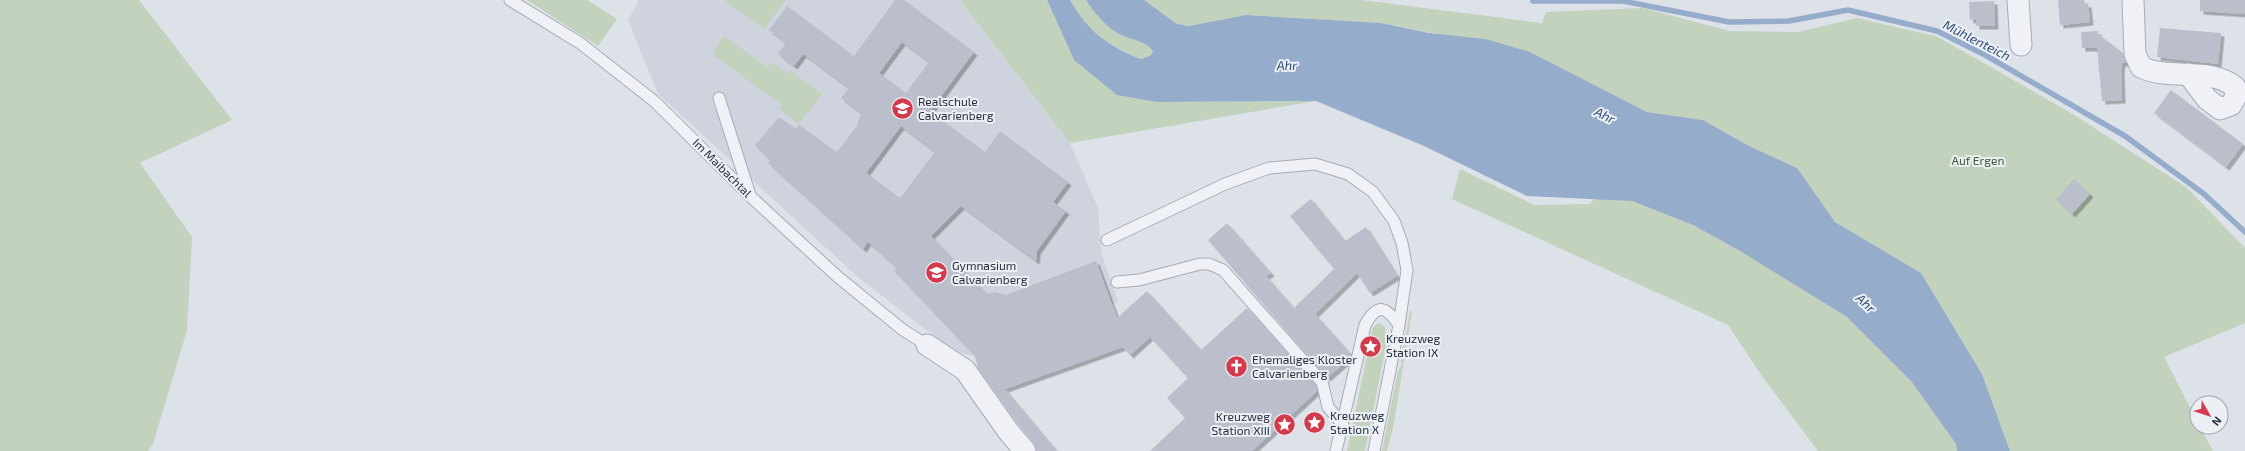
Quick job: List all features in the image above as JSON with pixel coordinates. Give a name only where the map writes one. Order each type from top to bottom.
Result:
[{"type":"street","points":[[2018,0],[2021,45]]},
{"type":"street","points":[[2133,0],[2135,54],[2141,67],[2149,71],[2188,74]]},
{"type":"street","points":[[927,345],[965,370],[1008,431],[1026,451]]},
{"type":"lane","name":"Im Maibachtal","points":[[510,0],[580,43],[654,101],[751,197],[859,295],[903,330],[927,345]]},
{"type":"lane","points":[[719,98],[751,197]]},
{"type":"lane","points":[[1107,240],[1225,184],[1269,168],[1315,164],[1348,174],[1372,192],[1394,221],[1402,243],[1407,270],[1399,325],[1374,451]]},
{"type":"lane","points":[[1117,282],[1139,280],[1200,264],[1209,264],[1223,270],[1322,382],[1328,407],[1343,425]]},
{"type":"lane","points":[[1336,451],[1366,325],[1372,313],[1377,309],[1383,309],[1390,312],[1399,325]]},
{"type":"shaded area","points":[[639,0],[960,0],[1070,143],[1098,208],[1101,252],[1118,302],[1003,348],[975,356],[961,353],[943,343],[859,278],[658,94],[628,20]]},
{"type":"green space","points":[[0,0],[139,0],[232,120],[140,163],[192,237],[187,330],[153,444],[148,451],[0,451]]},
{"type":"green space","points":[[527,0],[587,0],[617,19],[598,46]]},
{"type":"green space","points":[[724,0],[786,0],[764,29]]},
{"type":"green space","points":[[960,0],[1047,0],[1074,60],[1157,102],[1316,101],[1070,143]]},
{"type":"green space","points":[[1070,0],[1086,0],[1106,24],[1121,35],[1147,45],[1153,51],[1151,55],[1141,59],[1108,43],[1091,29]]},
{"type":"green space","name":"Auf Ergen","points":[[1144,0],[1362,0],[1542,23],[1546,12],[1642,8],[1730,31],[1798,32],[1857,18],[1938,37],[2071,113],[2186,187],[2245,248],[2245,323],[2164,357],[2189,405],[2189,435],[2204,435],[2213,451],[2010,451],[1982,374],[1921,273],[1835,222],[1796,168],[1749,146],[1703,120],[1647,112],[1530,52],[1381,23],[1246,15],[1189,26],[1177,24]]},
{"type":"green space","points":[[724,36],[767,67],[771,62],[787,74],[790,70],[822,94],[799,124],[779,109],[782,105],[712,54]]},
{"type":"green space","points":[[1460,169],[1534,205],[1590,204],[1595,198],[1632,201],[1693,225],[1740,251],[1847,317],[1911,381],[1956,444],[1957,451],[1818,451],[1762,376],[1728,325],[1452,199]]},
{"type":"green space","points":[[1410,311],[1412,312],[1393,428],[1387,451],[1382,451],[1398,371],[1402,364],[1401,361]]},
{"type":"green space","points":[[1379,323],[1385,327],[1386,346],[1365,451],[1347,451],[1368,351],[1371,348],[1370,340],[1373,327]]},
{"type":"water","name":"Ahr","points":[[1047,0],[1070,0],[1091,29],[1118,49],[1141,59],[1151,55],[1153,51],[1147,45],[1116,32],[1097,15],[1086,0],[1144,0],[1177,24],[1189,26],[1246,15],[1381,23],[1429,33],[1485,39],[1530,52],[1647,112],[1703,120],[1749,146],[1797,168],[1835,222],[1921,273],[1982,374],[2010,451],[1957,451],[1956,444],[1911,381],[1847,317],[1740,251],[1693,225],[1632,201],[1527,196],[1424,146],[1316,101],[1157,102],[1117,95],[1074,60]]},
{"type":"building","points":[[895,0],[904,0],[974,52],[930,111],[985,152],[1000,131],[1068,182],[1053,202],[1066,211],[1037,251],[1036,261],[961,206],[931,236],[987,294],[995,292],[1006,295],[1096,261],[1117,318],[1147,291],[1201,350],[1247,308],[1316,385],[1317,391],[1252,451],[1150,451],[1185,418],[1167,398],[1188,378],[1150,337],[1130,355],[1123,347],[1005,389],[1057,451],[1037,451],[1034,443],[1018,424],[978,368],[975,356],[894,271],[897,268],[868,242],[863,249],[768,163],[770,160],[755,145],[779,117],[796,129],[799,125],[837,152],[857,126],[861,113],[841,98],[849,88],[803,54],[794,66],[778,54],[786,43],[769,30],[787,6],[854,56]],"holes":[[[902,42],[929,62],[906,93],[879,73]],[[901,126],[935,152],[900,198],[866,173]]]},
{"type":"building","points":[[2058,0],[2084,0],[2085,4],[2088,4],[2090,22],[2060,25]]},
{"type":"building","points":[[2200,0],[2245,0],[2245,14],[2200,11]]},
{"type":"building","points":[[1994,1],[1995,26],[1976,26],[1976,19],[1970,20],[1969,2]]},
{"type":"building","points":[[2160,28],[2221,33],[2218,64],[2157,57]]},
{"type":"building","points":[[2098,31],[2098,34],[2123,53],[2126,63],[2122,63],[2121,70],[2122,100],[2102,101],[2097,48],[2082,48],[2081,32]]},
{"type":"building","points":[[2171,90],[2243,144],[2226,167],[2154,113]]},
{"type":"building","points":[[2074,179],[2090,194],[2072,214],[2056,199]]},
{"type":"building","points":[[1311,199],[1345,241],[1366,227],[1397,276],[1370,293],[1357,273],[1315,314],[1351,354],[1350,358],[1327,378],[1208,240],[1227,223],[1271,273],[1266,276],[1294,308],[1334,269],[1290,216]]},
{"type":"waterway","name":"Mühlenteich","points":[[1533,1],[1623,1],[1729,22],[1789,21],[1848,10],[1937,31],[1985,55],[2125,136],[2204,194],[2245,232]]},
{"type":"place","name":"Realschule Calvarienberg","points":[[903,109]]},
{"type":"place","name":"Gymnasium Calvarienberg","points":[[937,273]]},
{"type":"place","name":"Kreuzweg Station IX","points":[[1370,346]]},
{"type":"place","name":"Ehemaliges Kloster Calvarienberg","points":[[1237,367]]},
{"type":"place","name":"Kreuzweg Station X","points":[[1315,423]]},
{"type":"place","name":"Kreuzweg Station XIII","points":[[1285,424]]}]
